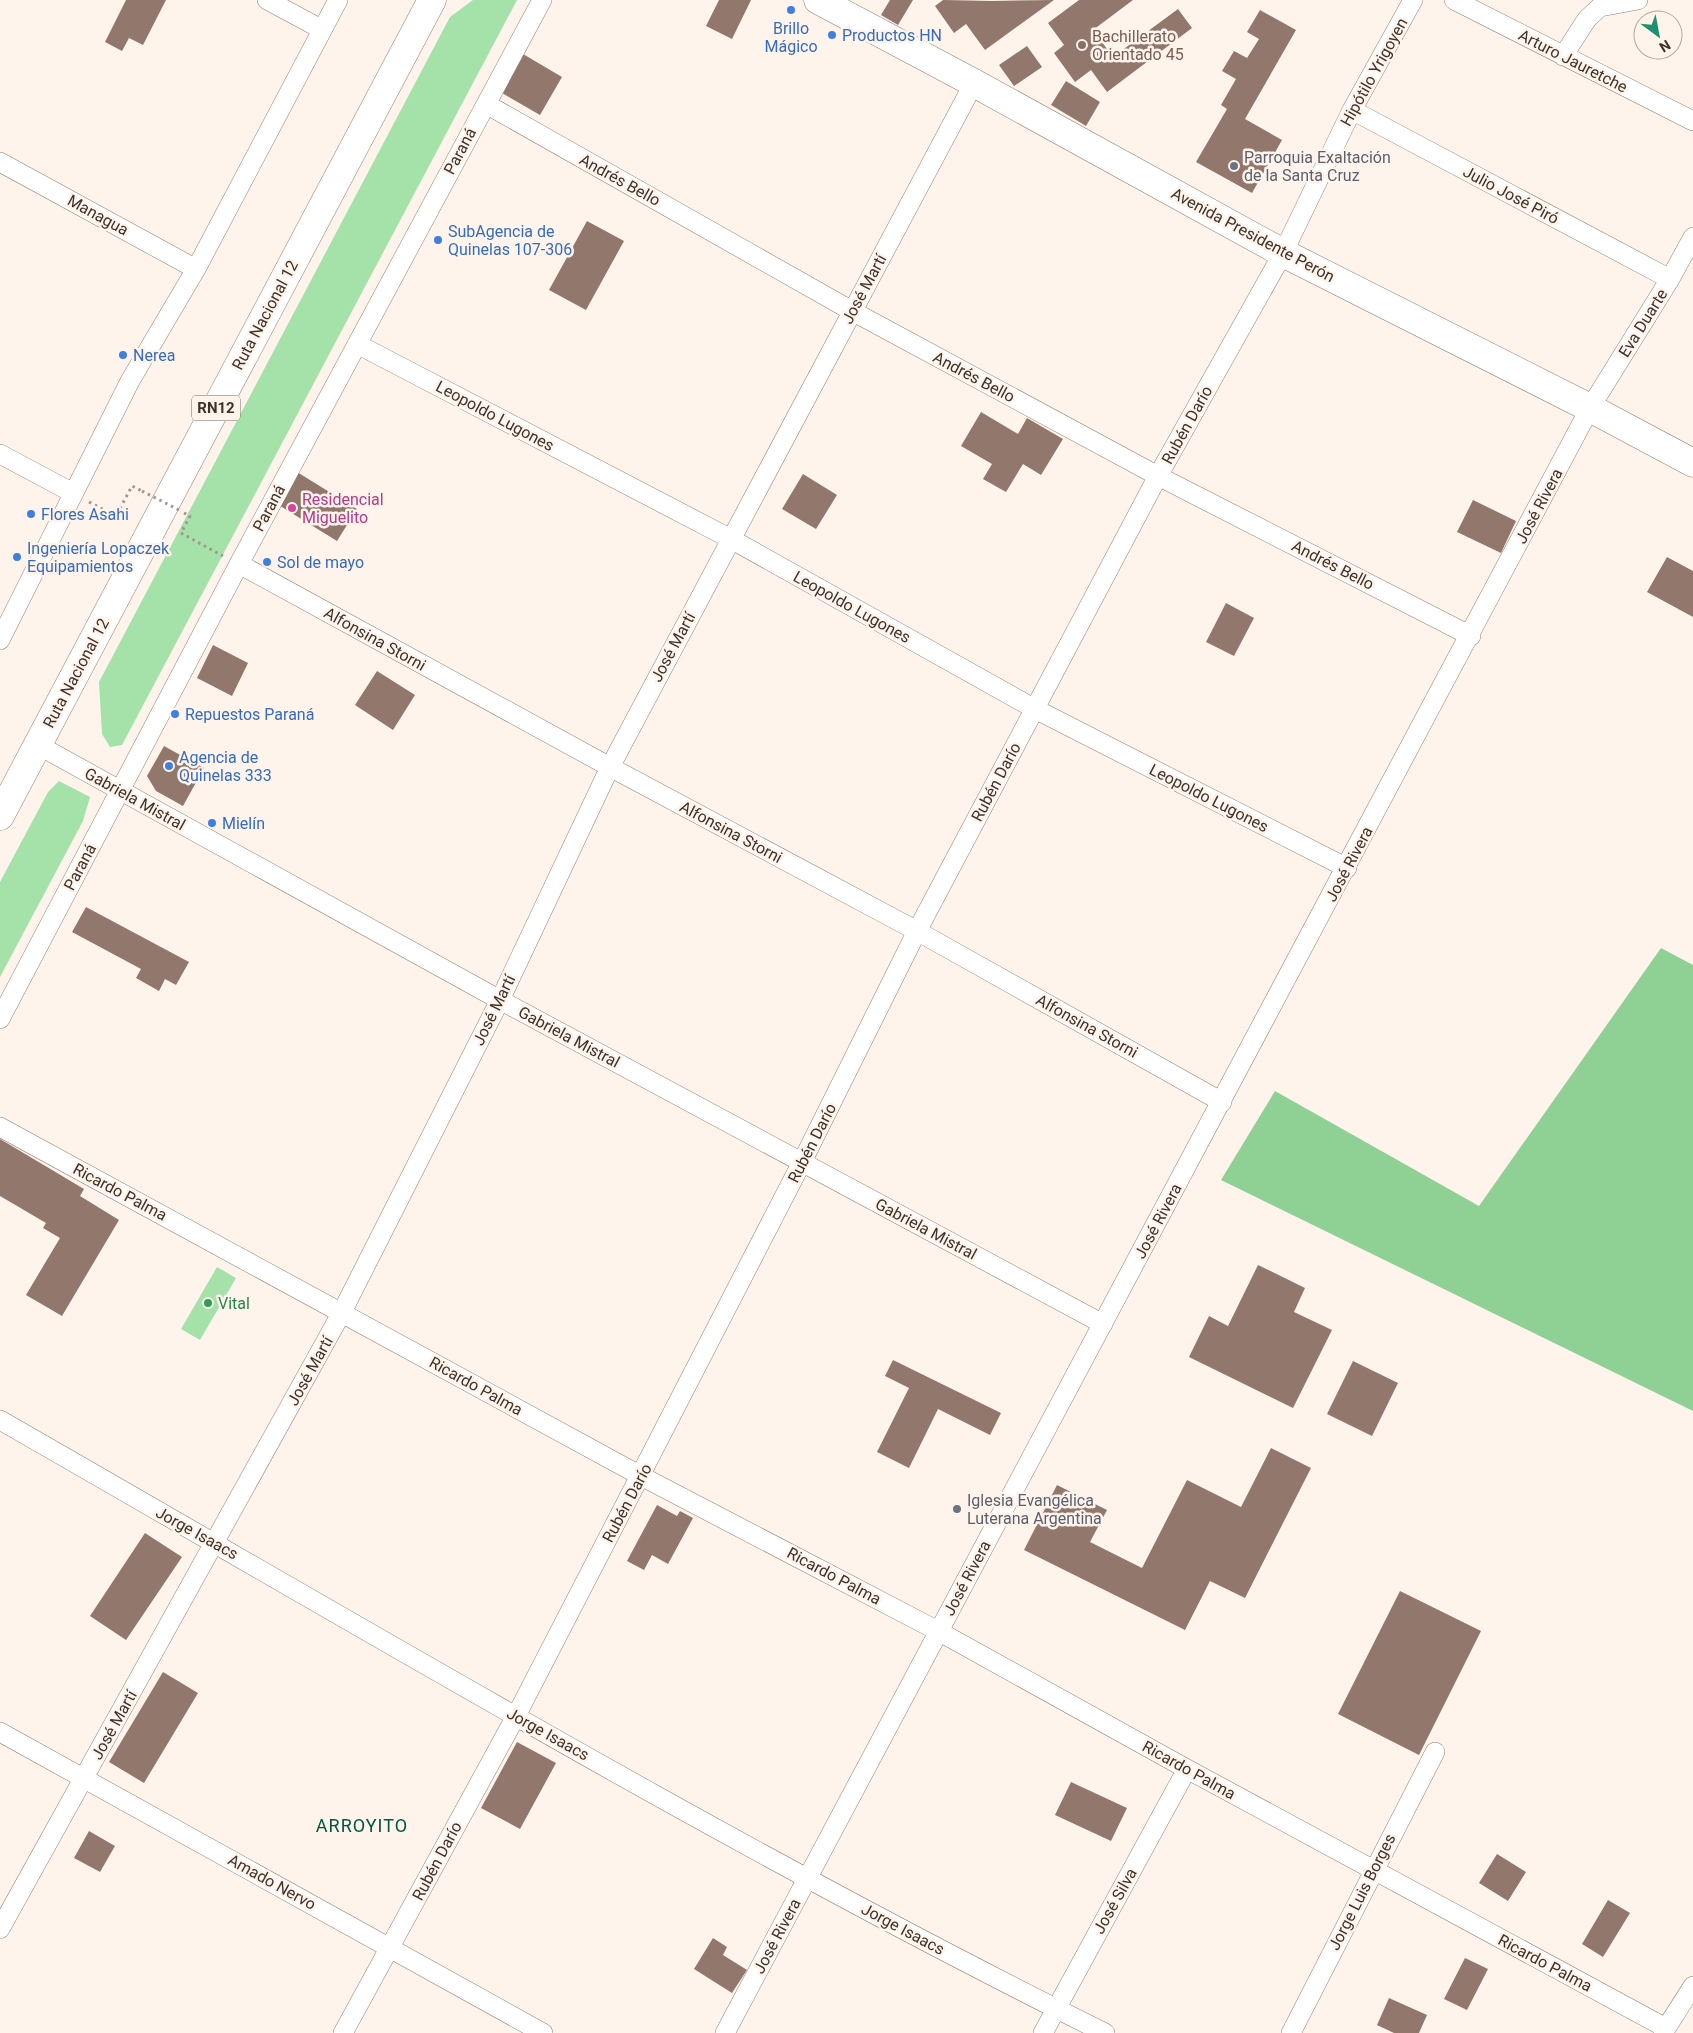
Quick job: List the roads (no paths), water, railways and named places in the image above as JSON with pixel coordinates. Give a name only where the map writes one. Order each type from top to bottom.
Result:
[{"type":"main road","name":"Avenida Presidente Perón","points":[[818,0],[974,83],[1283,253],[1590,408],[1693,463]]},
{"type":"main road","name":"Ruta Nacional 12","points":[[0,816],[434,4]]},
{"type":"street","points":[[267,0],[321,29]]},
{"type":"street","points":[[0,640],[130,380],[196,269],[338,0]]},
{"type":"street","name":"Paraná","points":[[0,1019],[239,564],[542,0]]},
{"type":"street","name":"Hipótilo Yrigoyen","points":[[1283,253],[1352,110],[1413,0]]},
{"type":"street","name":"Arturo Jauretche","points":[[1454,0],[1693,121]]},
{"type":"street","points":[[1563,56],[1587,19],[1600,7],[1638,0]]},
{"type":"street","name":"José Martí","points":[[0,1929],[342,1312],[500,1000],[610,767],[974,83]]},
{"type":"street","name":"Andrés Bello","points":[[486,104],[852,311],[1158,476],[1471,636]]},
{"type":"street","name":"Julio José Piró","points":[[1352,110],[1670,279]]},
{"type":"street","name":"Managua","points":[[0,162],[196,269]]},
{"type":"street","name":"Eva Duarte","points":[[1590,408],[1670,279],[1693,237]]},
{"type":"street","name":"Rubén Darío","points":[[343,2033],[516,1716],[802,1162],[917,931],[1034,709],[1158,476],[1283,253]]},
{"type":"street","name":"Leopoldo Lugones","points":[[357,344],[731,539],[1034,709],[1347,868]]},
{"type":"street","name":"José Rivera","points":[[725,2033],[1471,636],[1590,408]]},
{"type":"street","points":[[0,454],[73,493]]},
{"type":"street","name":"Alfonsina Storni","points":[[239,564],[610,767],[917,931],[1222,1102]]},
{"type":"street","name":"Gabriela Mistral","points":[[38,745],[500,1000],[1104,1324]]},
{"type":"street","name":"Ricardo Palma","points":[[0,1127],[641,1476],[938,1631],[1664,2031]]},
{"type":"street","name":"Jorge Isaacs","points":[[0,1420],[516,1716],[808,1878],[1105,2033]]},
{"type":"street","name":"Amado Nervo","points":[[0,1732],[543,2033]]},
{"type":"street","name":"Jorge Luis Borges","points":[[1290,2033],[1435,1752]]},
{"type":"street","name":"José Silva","points":[[1042,2033],[1187,1769]]},
{"type":"street","points":[[1664,2031],[1686,2014],[1693,1986]]},
{"type":"place","name":"Brillo Mágico","points":[[791,10]]},
{"type":"place","name":"Productos HN","points":[[832,35]]},
{"type":"place","name":"Bachillerato Orientado 45","points":[[1082,45]]},
{"type":"place","name":"Parroquia Exaltación de la Santa Cruz","points":[[1234,166]]},
{"type":"place","name":"SubAgencia de Quinelas 107-306","points":[[438,240]]},
{"type":"place","name":"Nerea","points":[[123,355]]},
{"type":"place","name":"Residencial Miguelito","points":[[292,508]]},
{"type":"place","name":"Flores Asahi","points":[[31,514]]},
{"type":"place","name":"Ingeniería Lopaczek Equipamientos","points":[[17,557]]},
{"type":"place","name":"Sol de mayo","points":[[267,562]]},
{"type":"place","name":"Repuestos Paraná","points":[[175,714]]},
{"type":"place","name":"Agencia de Quinelas 333","points":[[169,766]]},
{"type":"place","name":"Mielín","points":[[212,823]]},
{"type":"place","name":"Vital","points":[[208,1303]]},
{"type":"place","name":"Iglesia Evangélica Luterana Argentina","points":[[957,1509]]},
{"type":"district","name":"ARROYITO","points":[[362,1825]]}]
